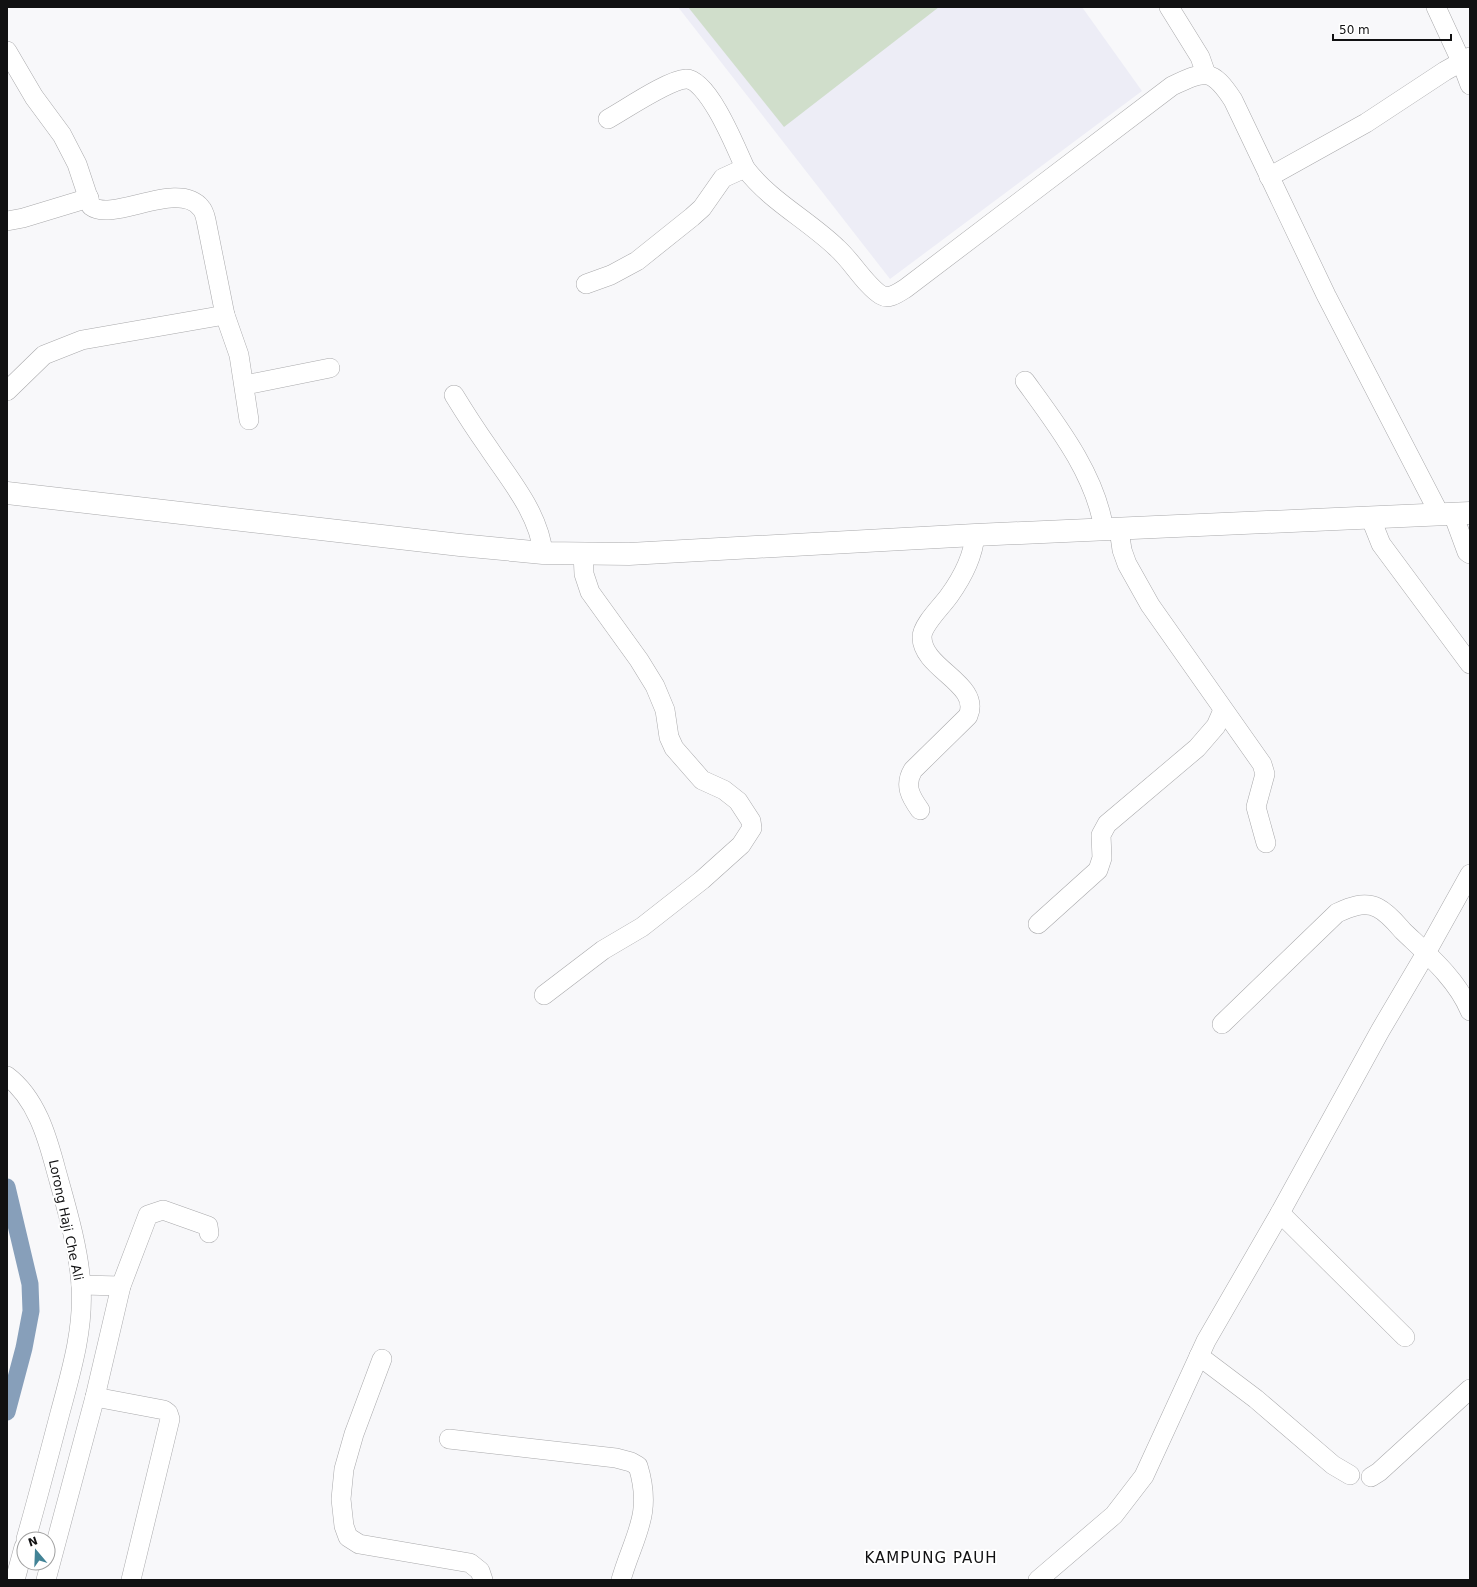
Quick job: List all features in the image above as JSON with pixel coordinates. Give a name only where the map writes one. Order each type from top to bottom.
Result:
[{"type":"street","points":[[1169,7],[1200,57],[1206,74]]},
{"type":"street","points":[[1436,7],[1466,59],[1470,85]]},
{"type":"street","points":[[7,51],[34,97],[62,135],[77,164],[91,206],[97,210],[106,210],[141,203],[182,198],[192,201],[201,208],[206,220],[225,315],[239,355],[245,385],[249,420]]},
{"type":"street","points":[[1269,177],[1366,123],[1466,59]]},
{"type":"street","points":[[608,119],[671,83],[688,78],[702,87],[712,102],[745,168],[762,188],[837,248],[874,289],[881,295],[889,297],[906,288],[1172,86],[1192,76],[1206,74],[1215,77],[1225,87],[1233,100],[1326,296],[1455,514],[1467,552],[1470,554]]},
{"type":"street","points":[[586,284],[611,275],[637,261],[702,208],[722,178],[745,168]]},
{"type":"street","points":[[7,221],[23,218],[89,198]]},
{"type":"street","points":[[7,390],[44,355],[61,347],[82,340],[225,315]]},
{"type":"street","points":[[245,385],[330,368]]},
{"type":"street","points":[[1024,381],[1051,417],[1077,460],[1122,550],[1127,564],[1150,605],[1262,764],[1265,774],[1256,806],[1266,843]]},
{"type":"street","points":[[454,395],[516,489],[537,525],[542,539],[543,553]]},
{"type":"street","points":[[7,493],[460,545],[543,553],[629,554],[975,535],[1371,519],[1455,514]]},
{"type":"street","points":[[1371,519],[1382,544],[1470,664]]},
{"type":"street","points":[[920,810],[912,799],[908,788],[908,778],[912,770],[968,716],[972,708],[971,701],[967,693],[935,662],[922,637],[924,628],[950,596],[961,578],[974,548],[975,535]]},
{"type":"street","points":[[544,995],[603,950],[642,927],[702,880],[742,845],[752,828],[751,821],[738,802],[724,790],[702,780],[674,748],[669,737],[665,710],[655,686],[624,637],[590,592],[584,574],[583,553]]},
{"type":"street","points":[[1038,924],[1098,870],[1102,858],[1101,835],[1107,824],[1197,748],[1216,726],[1223,710]]},
{"type":"street","points":[[1038,1580],[1114,1514],[1132,1494],[1150,1464],[1199,1356],[1380,1031],[1470,874]]},
{"type":"street","points":[[1222,1024],[1337,913],[1354,906],[1366,904],[1378,908],[1426,953],[1453,983],[1466,1001],[1470,1011]]},
{"type":"street","name":"Lorong Haji Che Ali","points":[[7,1076],[27,1097],[40,1118],[52,1155],[66,1208],[81,1285],[80,1322],[71,1370],[28,1531]]},
{"type":"street","points":[[46,1580],[95,1397],[121,1286],[148,1215],[154,1211],[162,1210],[208,1226],[209,1233]]},
{"type":"street","points":[[1280,1213],[1405,1337]]},
{"type":"street","points":[[81,1285],[121,1286]]},
{"type":"street","points":[[1199,1356],[1256,1399],[1333,1465],[1350,1475]]},
{"type":"street","points":[[382,1359],[354,1434],[344,1469],[341,1499],[344,1526],[348,1537],[359,1544],[470,1563],[480,1572],[483,1580]]},
{"type":"street","points":[[1371,1477],[1379,1472],[1470,1389]]},
{"type":"street","points":[[95,1397],[164,1410],[168,1413],[170,1419],[131,1580]]},
{"type":"street","points":[[449,1439],[616,1458],[631,1462],[638,1466],[642,1478],[643,1511],[641,1524],[621,1580]]},
{"type":"shaded area","points":[[678,7],[1082,7],[1142,91],[890,279]]},
{"type":"green space","points":[[688,7],[939,7],[784,127]]},
{"type":"waterway","points":[[7,1187],[30,1284],[31,1311],[24,1348],[7,1412]]},
{"type":"district","name":"KAMPUNG PAUH","points":[[931,1558]]}]
